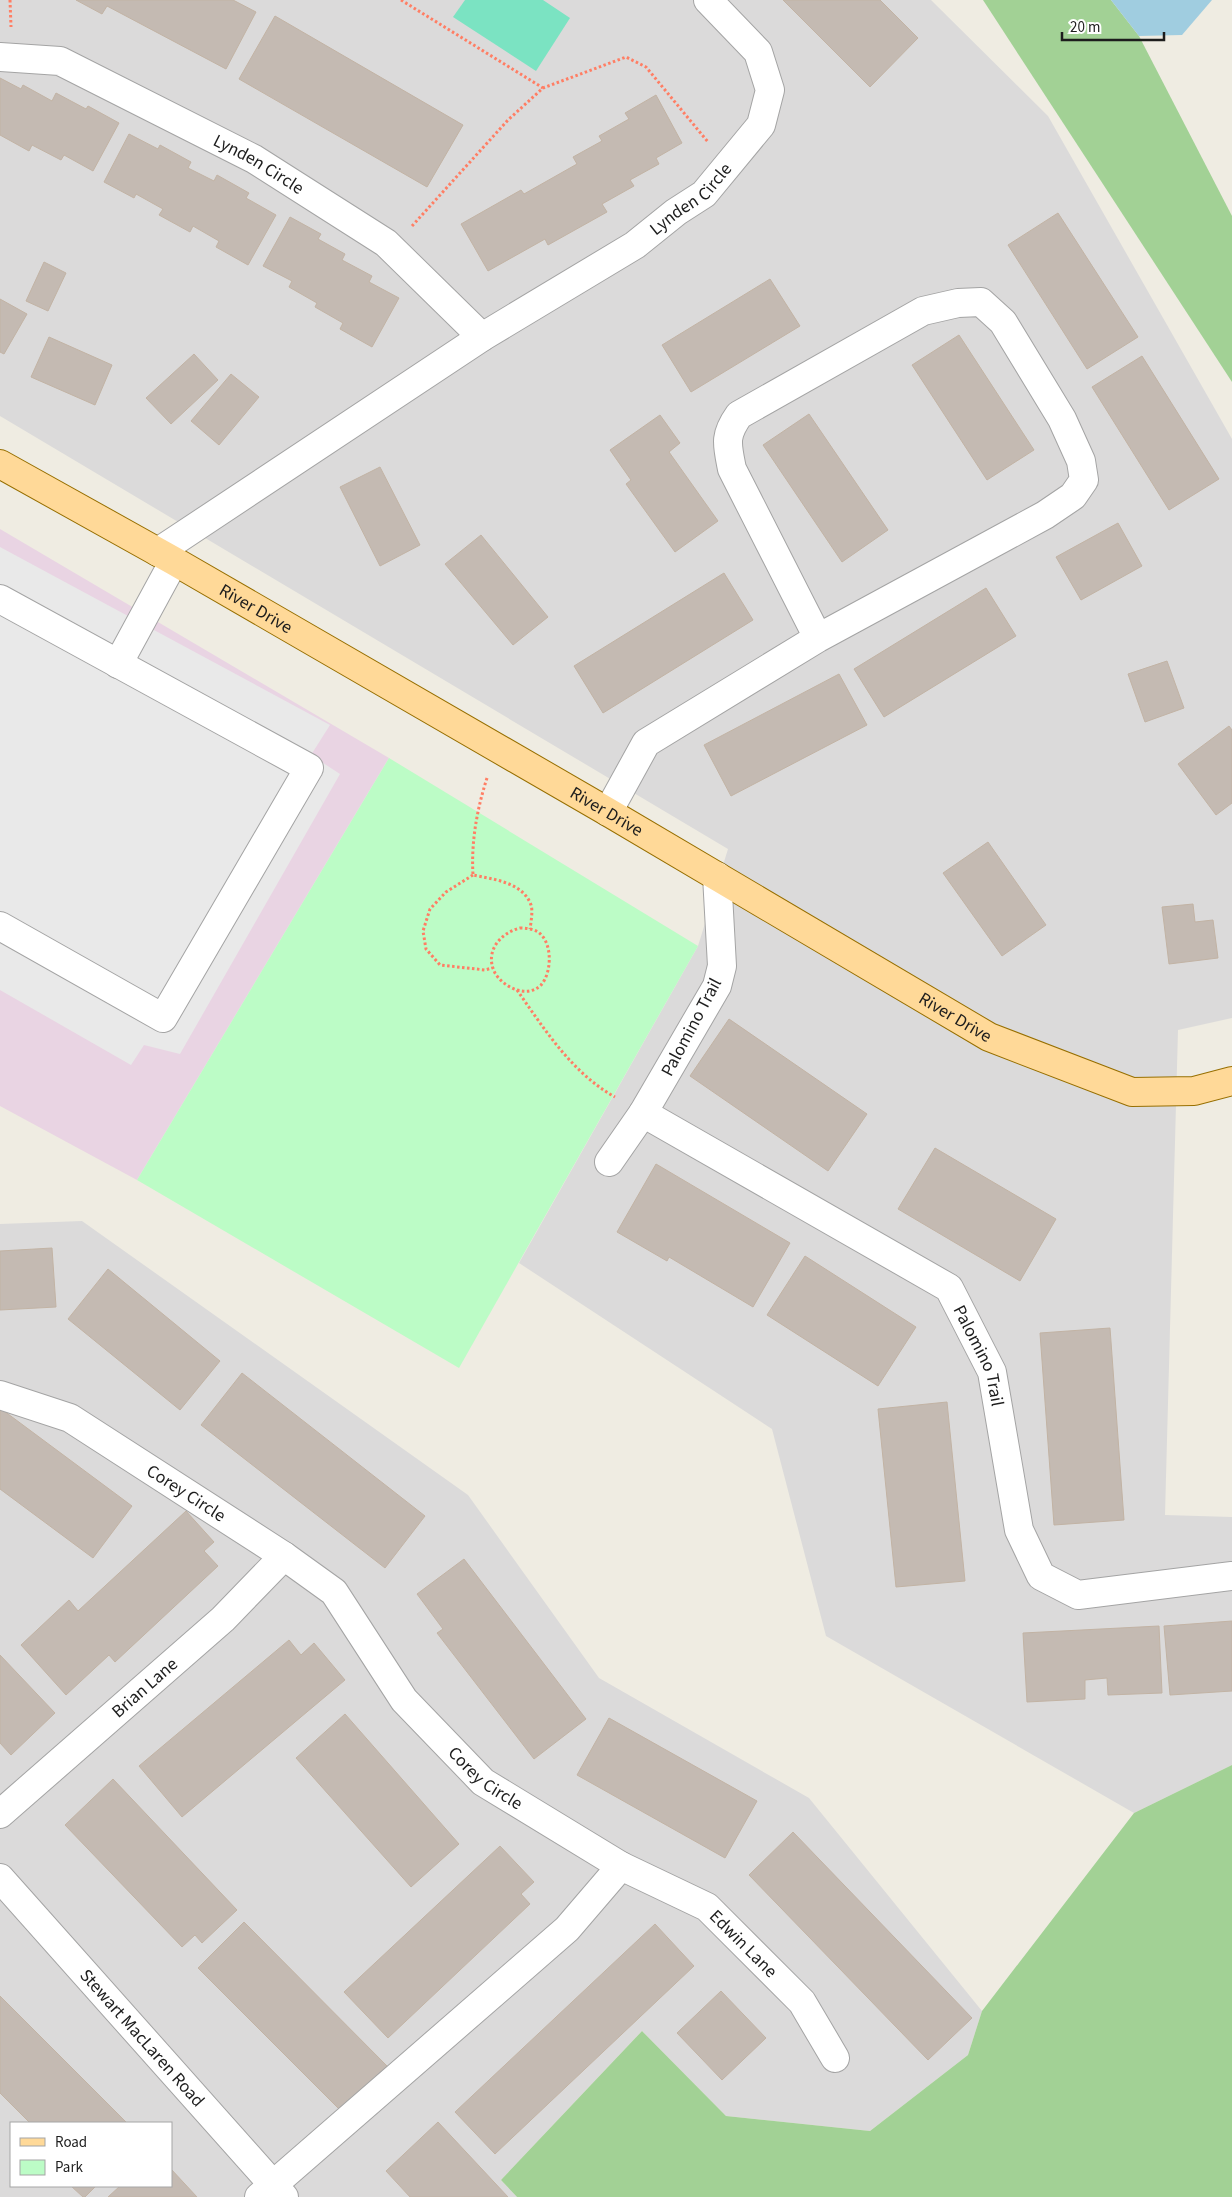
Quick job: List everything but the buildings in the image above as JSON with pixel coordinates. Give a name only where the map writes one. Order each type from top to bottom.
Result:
[{"type":"main road","name":"River Drive","points":[[0,464],[166,556],[608,812],[989,1037],[1132,1092],[1194,1091],[1232,1081]]},
{"type":"street","name":"Lynden Circle","points":[[166,556],[482,337],[635,244],[676,212],[704,194],[761,125],[770,90],[758,52],[708,0]]},
{"type":"street","name":"Lynden Circle","points":[[0,57],[60,61],[254,160],[386,243],[482,337]]},
{"type":"street","points":[[608,812],[646,743],[818,638],[1046,515],[1073,496],[1084,480],[1081,461],[1062,419],[1002,322],[981,302],[958,303],[922,311],[739,415],[729,429],[728,449],[732,469],[818,638]]},
{"type":"street","points":[[118,664],[166,556]]},
{"type":"street","points":[[0,598],[308,768],[163,1018],[0,926]]},
{"type":"street","name":"Palomino Trail","points":[[610,1162],[643,1113],[717,986],[722,966],[717,876]]},
{"type":"street","name":"Palomino Trail","points":[[643,1113],[949,1288],[992,1372],[1019,1530],[1040,1576],[1078,1595],[1232,1576]]},
{"type":"street","name":"Corey Circle","points":[[0,1395],[70,1418],[284,1556],[334,1592],[404,1700],[483,1782],[620,1866]]},
{"type":"street","name":"Brian Lane","points":[[0,1814],[223,1619],[284,1556]]},
{"type":"street","points":[[272,2193],[567,1929],[620,1866]]},
{"type":"street","name":"Edwin Lane","points":[[620,1866],[708,1907],[802,2002],[836,2058]]},
{"type":"street","name":"Stewart MacLaren Road","points":[[0,1878],[272,2193]]},
{"type":"path","points":[[401,0],[543,88]]},
{"type":"path","points":[[392,249],[508,120],[543,88],[626,56],[646,67],[728,166]]},
{"type":"path","points":[[472,875],[476,817],[496,748]]},
{"type":"path","points":[[492,968],[485,970],[440,965],[426,949],[423,931],[430,909],[446,892],[472,875],[499,880],[517,888],[531,905],[530,929]]},
{"type":"path","points":[[520,928],[530,929],[544,937],[549,959],[548,969],[540,986],[529,990],[517,990],[506,986],[498,979],[492,968],[491,956],[494,946],[500,937],[509,931],[520,928]]},
{"type":"path","points":[[517,990],[547,1033],[578,1070],[606,1092],[643,1113]]},
{"type":"shaded area","points":[[0,0],[931,0],[1048,116],[1232,439],[1232,1018],[1178,1030],[1165,1515],[1232,1517],[1232,1765],[1134,1813],[826,1636],[772,1429],[519,1263],[698,946],[728,849],[0,416]]},
{"type":"shaded area","points":[[0,529],[389,758],[137,1180],[0,1106]]},
{"type":"shaded area","points":[[0,547],[330,725],[311,755],[340,774],[180,1054],[144,1045],[131,1065],[0,990]]},
{"type":"shaded area","points":[[82,1221],[468,1495],[599,1678],[809,1798],[982,2011],[968,2055],[870,2131],[726,2116],[642,2031],[501,2180],[517,2197],[0,2197],[0,1224]]},
{"type":"green space","points":[[465,0],[543,0],[570,18],[536,71],[453,17]]},
{"type":"green space","points":[[983,0],[1111,0],[1139,36],[1232,216],[1232,382]]},
{"type":"green space","points":[[389,758],[698,946],[459,1368],[137,1180]]},
{"type":"green space","points":[[1232,1765],[1232,2197],[517,2197],[501,2180],[642,2031],[726,2116],[870,2131],[968,2055],[982,2011],[1134,1813]]},
{"type":"water","points":[[1111,0],[1212,0],[1182,35],[1139,36]]}]
